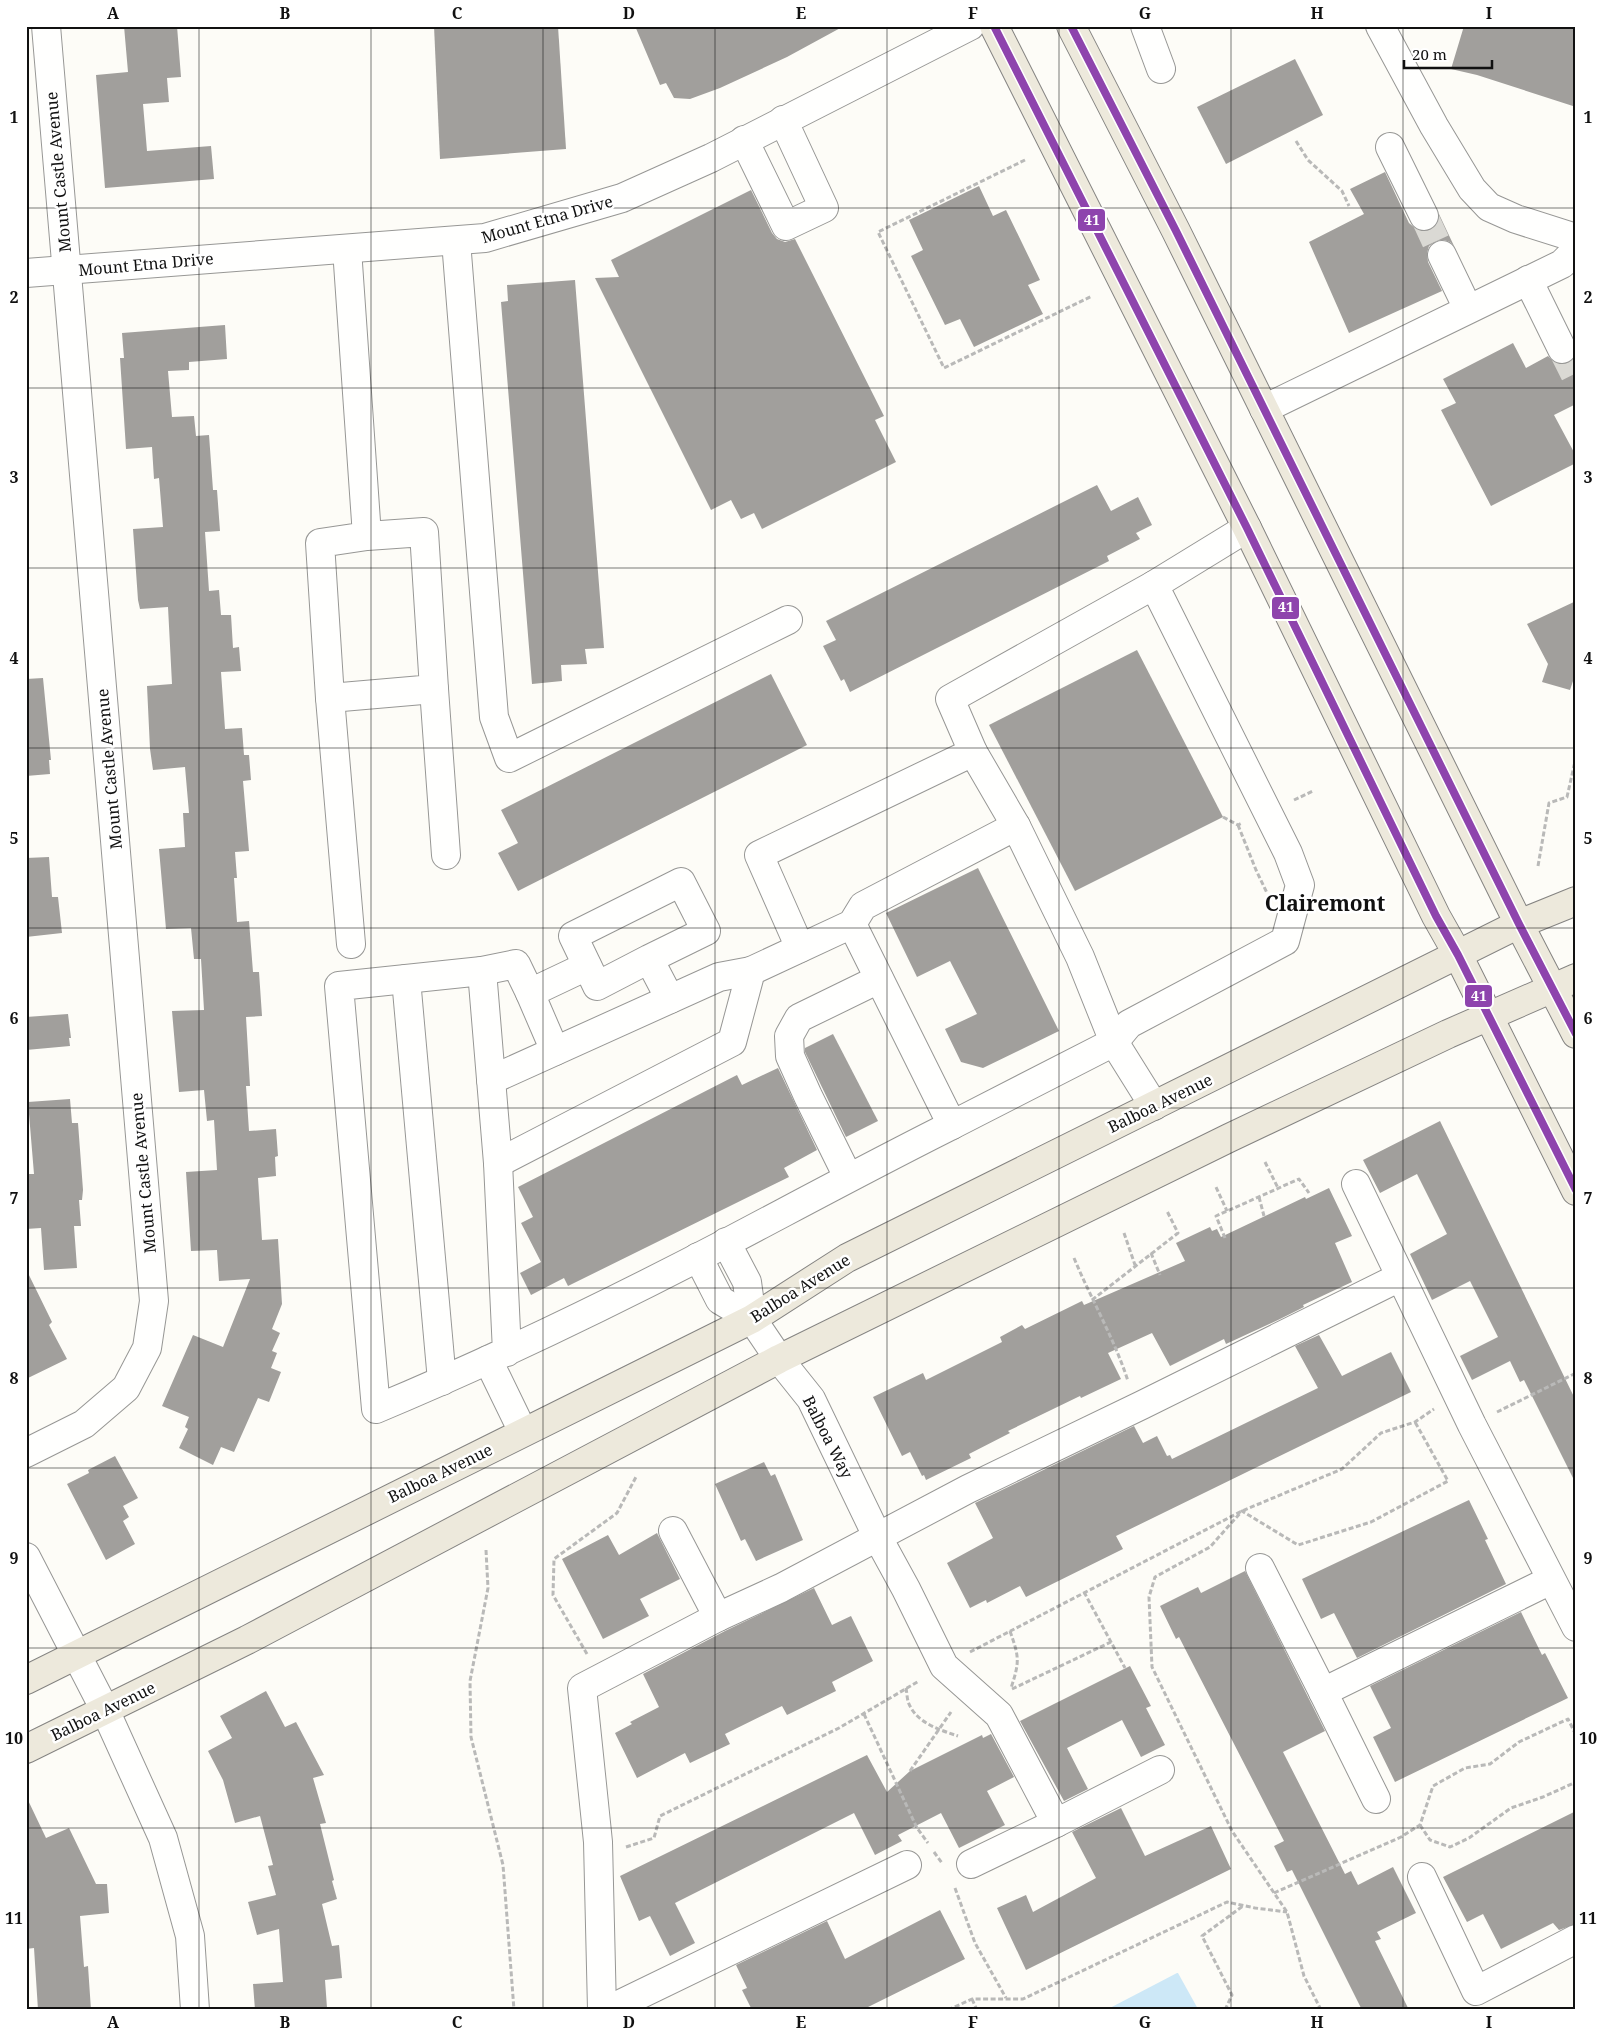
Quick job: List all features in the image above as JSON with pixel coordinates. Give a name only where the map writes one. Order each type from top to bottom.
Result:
[{"type":"main road","points":[[994,26],[1247,528],[1432,908],[1458,955],[1576,1191]]},
{"type":"main road","points":[[1071,26],[1176,232],[1519,924],[1564,983],[1576,1034]]},
{"type":"main road","name":"Balboa Avenue","points":[[26,1680],[78,1656],[752,1319],[848,1258],[1519,924],[1576,901]]},
{"type":"main road","name":"Balboa Avenue","points":[[26,1748],[246,1640],[779,1359],[1229,1138],[1487,1016],[1564,983]]},
{"type":"street","name":"Mount Castle Avenue","points":[[26,1453],[84,1424],[126,1388],[146,1348],[154,1301],[46,26]]},
{"type":"street","name":"Mount Etna Drive","points":[[26,273],[486,238],[622,198],[711,158],[970,26]]},
{"type":"street","points":[[1144,26],[1161,69]]},
{"type":"street","points":[[1380,26],[1434,126],[1472,189],[1489,207],[1516,219],[1576,238]]},
{"type":"street","points":[[744,140],[786,226],[824,208],[783,120]]},
{"type":"street","points":[[1390,147],[1424,216]]},
{"type":"street","points":[[456,241],[494,717],[509,758],[788,620]]},
{"type":"street","points":[[347,248],[367,536]]},
{"type":"street","points":[[1264,409],[1562,264],[1576,250]]},
{"type":"street","points":[[1442,255],[1468,309]]},
{"type":"street","points":[[1528,280],[1562,349]]},
{"type":"street","points":[[1154,1106],[1114,1042],[1080,957],[1016,826],[973,752],[950,699],[1154,585],[1247,528]]},
{"type":"street","points":[[351,944],[330,698],[320,543],[367,536],[424,532],[446,855]]},
{"type":"street","points":[[555,1051],[516,964],[482,971],[339,986],[376,1409],[498,1356],[698,1257],[848,1177],[1114,1042],[1129,1024],[1284,941],[1300,885],[1288,853],[1154,585]]},
{"type":"street","points":[[330,698],[434,689]]},
{"type":"street","points":[[800,948],[760,855],[973,752]]},
{"type":"street","points":[[491,1080],[719,977],[751,971],[852,924],[863,906],[1016,826]]},
{"type":"street","points":[[681,882],[706,931],[649,959],[597,986],[573,936],[681,882]]},
{"type":"street","points":[[852,924],[952,1125]]},
{"type":"street","points":[[649,959],[670,999]]},
{"type":"street","points":[[530,993],[587,966]]},
{"type":"street","points":[[482,971],[498,1163],[498,1356],[523,1432]]},
{"type":"street","points":[[498,1163],[732,1042],[751,971]]},
{"type":"street","points":[[406,979],[442,1381]]},
{"type":"street","points":[[848,1177],[790,1056],[789,1036],[799,1018],[879,979]]},
{"type":"street","points":[[1356,1184],[1456,1392],[1576,1627]]},
{"type":"street","points":[[726,1242],[747,1282],[752,1319]]},
{"type":"street","points":[[698,1257],[720,1300],[752,1319]]},
{"type":"street","points":[[602,2010],[598,1849],[582,1688],[718,1617],[780,1588],[968,1489],[1400,1277]]},
{"type":"street","name":"Balboa Way","points":[[752,1319],[779,1359],[811,1400],[876,1536],[906,1589],[944,1666]]},
{"type":"street","points":[[673,1532],[718,1617]]},
{"type":"street","points":[[26,1557],[105,1710],[163,1838],[190,1936],[196,2010]]},
{"type":"street","points":[[1260,1568],[1376,1799]]},
{"type":"street","points":[[1323,1692],[1551,1580]]},
{"type":"street","points":[[944,1666],[999,1715],[1056,1823]]},
{"type":"street","points":[[971,1864],[1160,1770]]},
{"type":"street","points":[[608,2010],[907,1865]]},
{"type":"street","points":[[1422,1877],[1481,2000],[1576,1939]]},
{"type":"path","points":[[1296,141],[1308,160],[1342,191],[1349,206]]},
{"type":"path","points":[[1025,160],[878,232],[944,368],[1092,296]]},
{"type":"path","points":[[1538,866],[1549,803],[1568,797],[1576,757]]},
{"type":"path","points":[[1238,825],[1268,896]]},
{"type":"path","points":[[1265,1162],[1278,1188]]},
{"type":"path","points":[[1224,1238],[1216,1216],[1299,1179],[1309,1193]]},
{"type":"path","points":[[1216,1187],[1227,1211]]},
{"type":"path","points":[[1259,1197],[1264,1216]]},
{"type":"path","points":[[1092,1300],[1178,1233],[1167,1211]]},
{"type":"path","points":[[1124,1233],[1135,1265]]},
{"type":"path","points":[[1151,1254],[1160,1275]]},
{"type":"path","points":[[1074,1258],[1092,1300],[1118,1349],[1131,1389],[1142,1405]]},
{"type":"path","points":[[1472,1424],[1576,1373]]},
{"type":"path","points":[[598,1849],[624,1848],[654,1838],[660,1816],[840,1728],[944,1666],[1084,1592],[1242,1512],[1342,1468],[1381,1433],[1415,1422],[1456,1392]]},
{"type":"path","points":[[1242,1512],[1298,1545],[1371,1522],[1448,1481],[1415,1422]]},
{"type":"path","points":[[599,1679],[553,1594],[554,1559],[617,1513],[637,1475]]},
{"type":"path","points":[[1242,1512],[1210,1547],[1155,1577],[1149,1597],[1152,1667],[1232,1831],[1287,1912],[1304,1976],[1321,2010]]},
{"type":"path","points":[[486,1550],[488,1588],[470,1681],[471,1737],[503,1865],[514,2010]]},
{"type":"path","points":[[1084,1592],[1125,1668]]},
{"type":"path","points":[[1010,1631],[1017,1652],[1019,1666],[1011,1690],[1015,1697]]},
{"type":"path","points":[[910,1770],[938,1729],[979,1697],[1011,1690],[1111,1642]]},
{"type":"path","points":[[906,1688],[909,1704],[922,1721],[958,1736]]},
{"type":"path","points":[[1274,1893],[1400,1837],[1420,1825],[1433,1786],[1466,1768],[1490,1764],[1519,1742],[1568,1719],[1576,1735]]},
{"type":"path","points":[[1420,1825],[1430,1840],[1450,1847],[1469,1838],[1511,1808],[1576,1782]]},
{"type":"path","points":[[948,2010],[972,1999],[1023,1998],[1227,1902],[1287,1912]]},
{"type":"path","points":[[1225,2010],[1232,1995],[1202,1936],[1244,1905]]},
{"type":"path","points":[[972,1999],[977,2010]]},
{"type":"water","points":[[1177,1973],[1198,2009],[1106,2010]]},
{"type":"building","points":[[124,26],[177,26],[181,77],[167,78],[169,102],[143,104],[147,151],[211,146],[214,179],[105,188],[96,75],[128,72]]},
{"type":"building","points":[[434,26],[558,26],[566,149],[440,159]]},
{"type":"building","points":[[635,26],[844,26],[787,57],[720,88],[690,99],[674,98],[666,83],[660,85]]},
{"type":"building","points":[[1464,26],[1576,26],[1576,107],[1477,75],[1451,69]]},
{"type":"building","points":[[1295,59],[1323,115],[1226,164],[1197,107]]},
{"type":"building","points":[[1385,172],[1409,223],[1422,232],[1430,230],[1437,224],[1439,214],[1454,246],[1444,240],[1436,241],[1429,246],[1427,253],[1428,262],[1442,291],[1349,333],[1309,242],[1364,214],[1350,189]]},
{"type":"building","points":[[979,186],[993,216],[1006,210],[1040,280],[1028,285],[1043,314],[974,347],[960,319],[945,325],[911,256],[923,250],[909,220]]},
{"type":"building","points":[[751,190],[772,233],[777,239],[785,242],[795,239],[884,416],[875,420],[896,462],[762,529],[754,513],[741,519],[731,500],[711,510],[595,278],[619,277],[611,260]]},
{"type":"building","points":[[575,280],[604,648],[585,649],[587,664],[561,665],[562,681],[532,684],[501,302],[508,301],[507,285]]},
{"type":"building","points":[[225,325],[227,359],[189,362],[189,370],[168,371],[172,417],[194,416],[196,436],[209,435],[213,490],[217,490],[220,531],[205,532],[209,591],[219,590],[221,615],[231,615],[233,648],[239,647],[241,671],[221,672],[225,729],[242,728],[244,755],[249,755],[251,780],[243,781],[249,851],[235,852],[237,878],[234,878],[237,922],[249,921],[253,972],[259,972],[262,1016],[246,1017],[250,1086],[246,1086],[249,1131],[276,1129],[278,1156],[275,1157],[276,1176],[258,1178],[262,1240],[278,1239],[282,1304],[272,1329],[280,1333],[272,1351],[277,1353],[271,1368],[281,1372],[269,1402],[258,1398],[234,1452],[221,1447],[213,1465],[179,1448],[188,1429],[185,1427],[189,1417],[162,1406],[193,1335],[223,1347],[250,1279],[219,1281],[217,1250],[191,1251],[186,1172],[217,1170],[214,1120],[207,1121],[204,1090],[179,1092],[172,1011],[204,1010],[201,959],[194,959],[191,928],[166,929],[159,849],[185,847],[183,813],[189,813],[185,767],[153,770],[147,686],[172,684],[168,607],[140,609],[133,529],[163,527],[159,478],[154,479],[152,447],[126,449],[120,358],[124,358],[122,333]]},
{"type":"building","points":[[1513,343],[1526,368],[1548,356],[1554,362],[1561,365],[1569,363],[1576,356],[1576,404],[1554,415],[1576,456],[1576,463],[1491,506],[1441,410],[1456,403],[1443,379]]},
{"type":"building","points":[[1097,485],[1111,511],[1138,497],[1152,525],[1136,533],[1140,539],[1107,556],[1109,561],[850,692],[844,679],[841,681],[823,646],[836,640],[826,621]]},
{"type":"building","points":[[1576,601],[1576,672],[1570,690],[1542,682],[1548,664],[1527,624]]},
{"type":"building","points":[[1137,650],[1223,817],[1075,891],[989,725]]},
{"type":"building","points":[[771,674],[807,745],[518,891],[498,853],[518,843],[501,810]]},
{"type":"building","points":[[43,678],[51,760],[49,760],[50,774],[26,776],[26,679]]},
{"type":"building","points":[[49,857],[52,897],[58,897],[62,933],[26,937],[26,858]]},
{"type":"building","points":[[978,868],[1059,1031],[983,1068],[961,1062],[945,1029],[977,1014],[950,961],[917,977],[886,913]]},
{"type":"building","points":[[68,1014],[70,1046],[26,1050],[26,1017]]},
{"type":"building","points":[[833,1034],[878,1121],[846,1137],[805,1052],[805,1048]]},
{"type":"building","points":[[778,1068],[817,1150],[784,1168],[789,1177],[568,1286],[564,1278],[531,1295],[520,1273],[541,1262],[521,1223],[533,1217],[518,1187],[737,1075],[742,1085]]},
{"type":"building","points":[[70,1099],[72,1123],[78,1123],[83,1190],[82,1200],[79,1200],[81,1226],[74,1226],[77,1268],[44,1270],[41,1228],[26,1229],[26,1174],[34,1174],[28,1102]]},
{"type":"building","points":[[1440,1121],[1576,1401],[1576,1484],[1524,1380],[1520,1382],[1510,1361],[1472,1380],[1460,1356],[1498,1337],[1470,1281],[1432,1300],[1410,1254],[1447,1234],[1417,1174],[1380,1193],[1363,1160]]},
{"type":"building","points":[[1329,1188],[1352,1236],[1335,1243],[1352,1282],[1226,1344],[1224,1339],[1170,1366],[1152,1333],[1108,1353],[1121,1379],[1081,1398],[1080,1396],[1008,1431],[1010,1433],[969,1454],[971,1458],[926,1480],[910,1452],[902,1456],[873,1397],[923,1373],[926,1380],[1002,1342],[1000,1337],[1022,1325],[1025,1329],[1082,1301],[1084,1305],[1185,1261],[1176,1243],[1210,1227],[1212,1231],[1217,1229],[1221,1237],[1305,1197],[1306,1199]]},
{"type":"building","points":[[26,1269],[52,1322],[49,1325],[67,1359],[26,1379]]},
{"type":"building","points":[[1319,1335],[1342,1376],[1391,1352],[1411,1392],[1116,1536],[1123,1549],[1026,1597],[1020,1586],[987,1603],[986,1600],[970,1608],[947,1563],[993,1538],[975,1503],[1134,1426],[1143,1443],[1157,1436],[1167,1456],[1170,1455],[1172,1459],[1318,1388],[1295,1346]]},
{"type":"building","points":[[115,1456],[138,1498],[123,1506],[129,1517],[123,1521],[135,1544],[106,1560],[67,1484],[89,1473],[88,1470]]},
{"type":"building","points":[[764,1462],[771,1476],[775,1474],[803,1540],[756,1561],[745,1539],[741,1541],[715,1484]]},
{"type":"building","points":[[1469,1500],[1488,1539],[1485,1540],[1506,1584],[1357,1658],[1334,1613],[1321,1619],[1302,1579]]},
{"type":"building","points":[[657,1533],[680,1579],[640,1599],[649,1616],[603,1639],[562,1559],[608,1535],[619,1555]]},
{"type":"building","points":[[1245,1571],[1325,1731],[1283,1752],[1345,1874],[1351,1871],[1358,1885],[1393,1867],[1416,1913],[1377,1932],[1381,1939],[1375,1941],[1409,2010],[1362,2010],[1292,1870],[1287,1872],[1274,1846],[1284,1841],[1179,1637],[1176,1639],[1160,1606],[1198,1587],[1201,1593]]},
{"type":"building","points":[[814,1588],[832,1625],[851,1616],[873,1661],[832,1682],[836,1691],[787,1715],[782,1706],[725,1734],[730,1744],[690,1763],[685,1753],[637,1778],[615,1733],[632,1724],[630,1722],[659,1707],[643,1674],[725,1631]]},
{"type":"building","points":[[1521,1612],[1542,1655],[1545,1653],[1568,1698],[1395,1782],[1373,1737],[1391,1728],[1370,1686]]},
{"type":"building","points":[[1130,1666],[1151,1706],[1146,1708],[1165,1745],[1141,1757],[1122,1720],[1067,1748],[1088,1789],[1064,1801],[1020,1721]]},
{"type":"building","points":[[266,1691],[285,1727],[296,1722],[324,1775],[313,1778],[326,1823],[320,1824],[337,1899],[322,1904],[332,1946],[339,1945],[342,1978],[325,1980],[327,2008],[255,2010],[253,1984],[283,1982],[279,1929],[257,1935],[248,1902],[276,1895],[268,1866],[273,1865],[260,1816],[235,1823],[223,1780],[208,1751],[232,1738],[220,1716]]},
{"type":"building","points":[[991,1734],[1014,1777],[987,1791],[1005,1825],[959,1848],[941,1813],[898,1835],[902,1841],[875,1855],[854,1813],[675,1903],[695,1943],[670,1956],[650,1916],[639,1921],[620,1876],[867,1755],[887,1792],[910,1771],[982,1735],[983,1738]]},
{"type":"building","points":[[26,1796],[46,1838],[69,1828],[96,1884],[107,1884],[109,1913],[80,1916],[84,1967],[88,1966],[91,2010],[38,2010],[34,1948],[26,1949]]},
{"type":"building","points":[[1121,1808],[1145,1856],[1211,1826],[1231,1869],[1026,1970],[997,1908],[1026,1895],[1033,1912],[1096,1878],[1072,1832]]},
{"type":"building","points":[[1576,1811],[1576,1924],[1559,1930],[1553,1923],[1501,1949],[1483,1914],[1467,1922],[1443,1877]]},
{"type":"building","points":[[940,1910],[965,1959],[862,2010],[752,2010],[742,1990],[747,1988],[736,1965],[827,1921],[845,1959]]},
{"type":"tunnel","points":[[1424,216],[1442,255]]},
{"type":"tunnel","points":[[1562,349],[1576,377]]},
{"type":"transit line","name":"41","points":[[994,26],[1247,528],[1436,916],[1458,955],[1576,1190]]},
{"type":"transit line","name":"41","points":[[1071,26],[1176,231],[1519,924],[1576,1034]]},
{"type":"district","name":"Clairemont","points":[[1325,903]]}]
